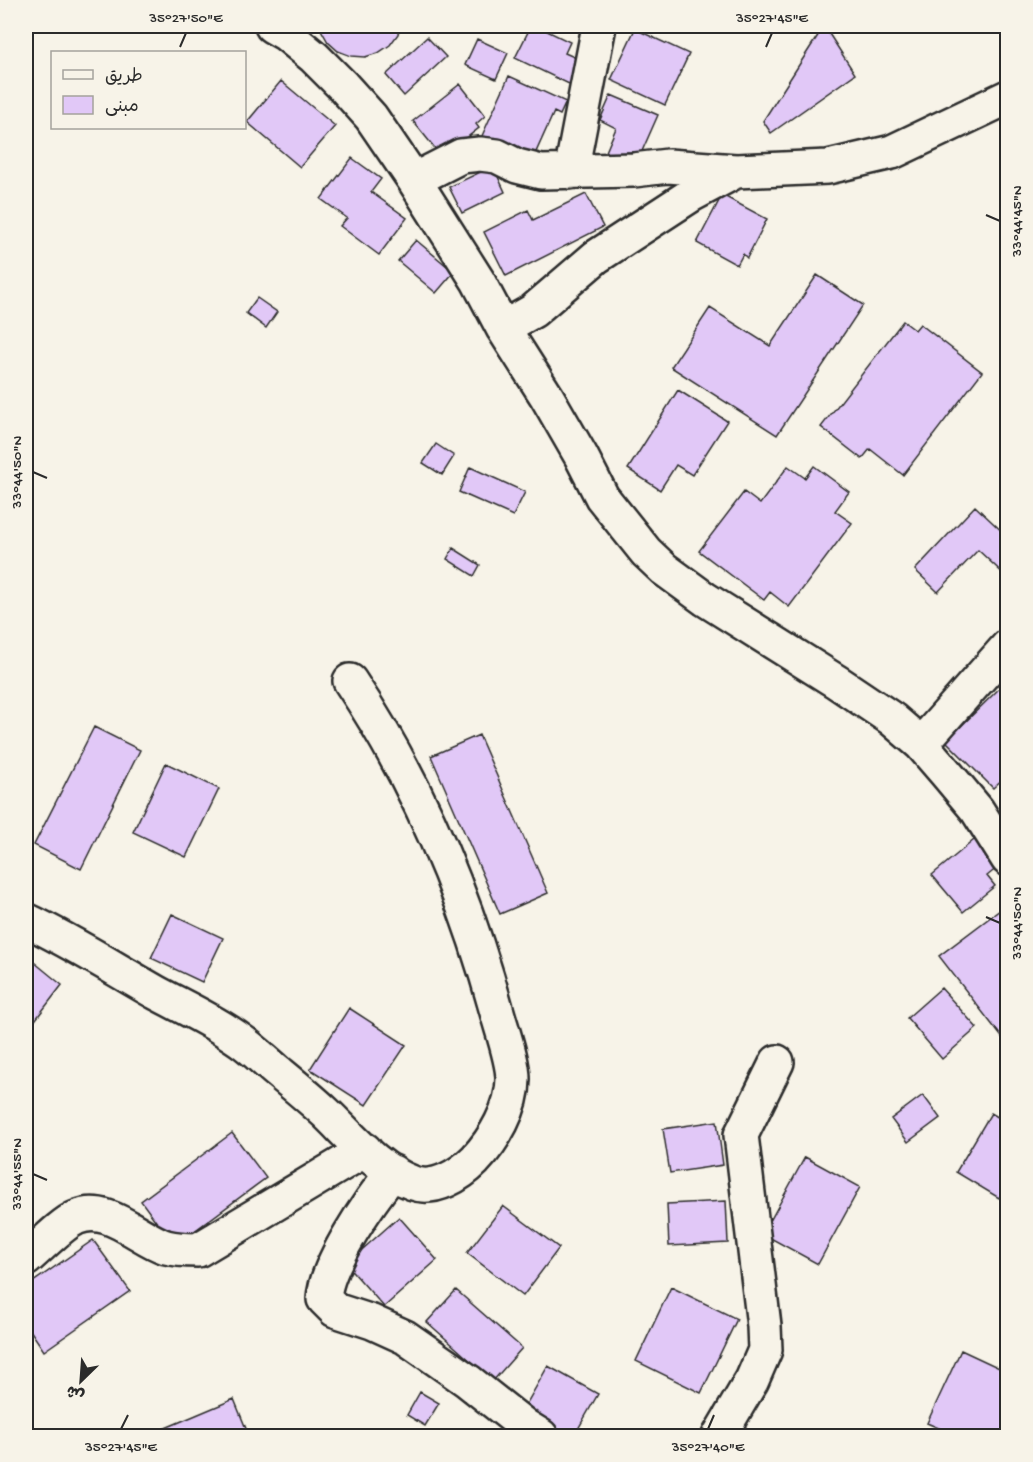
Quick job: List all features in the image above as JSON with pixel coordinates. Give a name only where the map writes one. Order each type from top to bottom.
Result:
[{"type":"street","points":[[272,26],[307,51],[371,117],[478,281],[503,328],[581,456],[602,497],[646,552],[664,569],[705,599],[892,719],[921,744],[977,810],[1008,859]]},
{"type":"street","points":[[571,172],[599,26]]},
{"type":"street","points":[[414,180],[461,156],[480,154],[497,156],[542,172],[634,170],[668,166],[736,171],[828,167],[892,152],[1008,97]]},
{"type":"street","points":[[503,328],[533,311],[596,257],[691,195],[736,171]]},
{"type":"street","points":[[921,744],[1008,646]]},
{"type":"street","points":[[26,920],[69,941],[138,982],[220,1026],[310,1098],[365,1150],[393,1172],[416,1184],[437,1184],[458,1174],[476,1159],[501,1125],[510,1098],[513,1079],[487,974],[446,864],[413,789],[378,724],[350,681]]},
{"type":"street","points":[[719,1437],[752,1380],[765,1350],[741,1134],[777,1062]]},
{"type":"street","points":[[26,1259],[75,1218],[89,1214],[108,1218],[164,1246],[180,1251],[198,1250],[365,1150]]},
{"type":"street","points":[[393,1172],[363,1211],[343,1247],[325,1287],[324,1299],[335,1310],[372,1322],[405,1337],[468,1381],[541,1437]]},
{"type":"building","points":[[319,26],[400,26],[398,34],[390,45],[378,53],[365,57],[351,56],[338,51],[328,42]]},
{"type":"building","points":[[531,26],[537,26],[570,42],[565,53],[581,60],[569,84],[515,58]]},
{"type":"building","points":[[824,26],[855,74],[771,133],[763,121]]},
{"type":"building","points":[[635,29],[689,54],[665,105],[611,80]]},
{"type":"building","points":[[427,37],[446,57],[404,96],[386,75]]},
{"type":"building","points":[[477,39],[508,53],[496,79],[465,65]]},
{"type":"building","points":[[509,76],[566,102],[560,115],[554,112],[532,161],[481,138]]},
{"type":"building","points":[[281,81],[335,126],[300,167],[247,122]]},
{"type":"building","points":[[460,84],[485,116],[476,124],[479,128],[442,157],[413,121]]},
{"type":"building","points":[[611,95],[658,115],[635,167],[605,154],[616,128],[600,120]]},
{"type":"building","points":[[352,158],[381,179],[371,192],[407,218],[379,255],[340,226],[347,218],[321,199]]},
{"type":"building","points":[[493,166],[505,192],[462,213],[449,187]]},
{"type":"building","points":[[586,194],[603,227],[506,276],[484,232],[528,210],[533,220]]},
{"type":"building","points":[[722,195],[767,219],[747,258],[743,254],[737,265],[697,243]]},
{"type":"building","points":[[416,240],[454,272],[436,293],[398,261]]},
{"type":"building","points":[[817,275],[863,305],[777,435],[671,367],[710,308],[770,346]]},
{"type":"building","points":[[257,298],[277,312],[266,328],[246,313]]},
{"type":"building","points":[[903,321],[915,330],[920,324],[982,372],[903,475],[870,449],[862,459],[821,427]]},
{"type":"building","points":[[678,390],[727,421],[692,475],[676,465],[660,490],[628,469]]},
{"type":"building","points":[[436,444],[454,456],[442,475],[423,463]]},
{"type":"building","points":[[788,466],[805,478],[814,466],[849,492],[835,511],[852,523],[789,607],[770,592],[764,600],[699,551],[744,492],[760,504]]},
{"type":"building","points":[[470,467],[525,492],[513,516],[459,492]]},
{"type":"building","points":[[975,506],[1008,537],[1008,578],[978,550],[938,592],[915,570]]},
{"type":"building","points":[[453,548],[480,565],[474,576],[447,559]]},
{"type":"building","points":[[1008,680],[1008,774],[993,788],[946,741]]},
{"type":"building","points":[[94,727],[140,750],[81,869],[34,845]]},
{"type":"building","points":[[479,735],[548,893],[500,914],[431,756]]},
{"type":"building","points":[[166,763],[219,789],[186,857],[133,832]]},
{"type":"building","points":[[980,835],[1003,863],[987,876],[995,886],[963,912],[932,875]]},
{"type":"building","points":[[1000,910],[1008,919],[1008,1045],[939,956]]},
{"type":"building","points":[[172,914],[223,938],[202,982],[151,958]]},
{"type":"building","points":[[29,958],[62,985],[26,1032],[26,963]]},
{"type":"building","points":[[941,988],[977,1028],[942,1059],[907,1018]]},
{"type":"building","points":[[349,1008],[406,1045],[366,1105],[310,1069]]},
{"type":"building","points":[[923,1095],[940,1118],[908,1142],[891,1119]]},
{"type":"building","points":[[991,1113],[1008,1123],[1008,1185],[999,1198],[956,1172]]},
{"type":"building","points":[[717,1121],[723,1165],[670,1173],[663,1129]]},
{"type":"building","points":[[232,1133],[266,1178],[174,1246],[141,1201]]},
{"type":"building","points":[[805,1157],[860,1187],[818,1264],[763,1234]]},
{"type":"building","points":[[726,1201],[728,1243],[669,1246],[667,1204]]},
{"type":"building","points":[[503,1206],[559,1248],[523,1296],[467,1253]]},
{"type":"building","points":[[399,1217],[437,1260],[384,1307],[346,1264]]},
{"type":"building","points":[[93,1240],[130,1291],[44,1351],[26,1324],[26,1287]]},
{"type":"building","points":[[671,1287],[737,1319],[701,1393],[636,1361]]},
{"type":"building","points":[[456,1290],[522,1348],[493,1381],[427,1322]]},
{"type":"building","points":[[961,1350],[1008,1372],[1006,1436],[957,1436],[927,1423]]},
{"type":"building","points":[[548,1366],[598,1394],[574,1436],[570,1436],[523,1410]]},
{"type":"building","points":[[420,1392],[439,1403],[425,1426],[407,1415]]},
{"type":"building","points":[[234,1399],[249,1436],[158,1436],[156,1432]]}]
